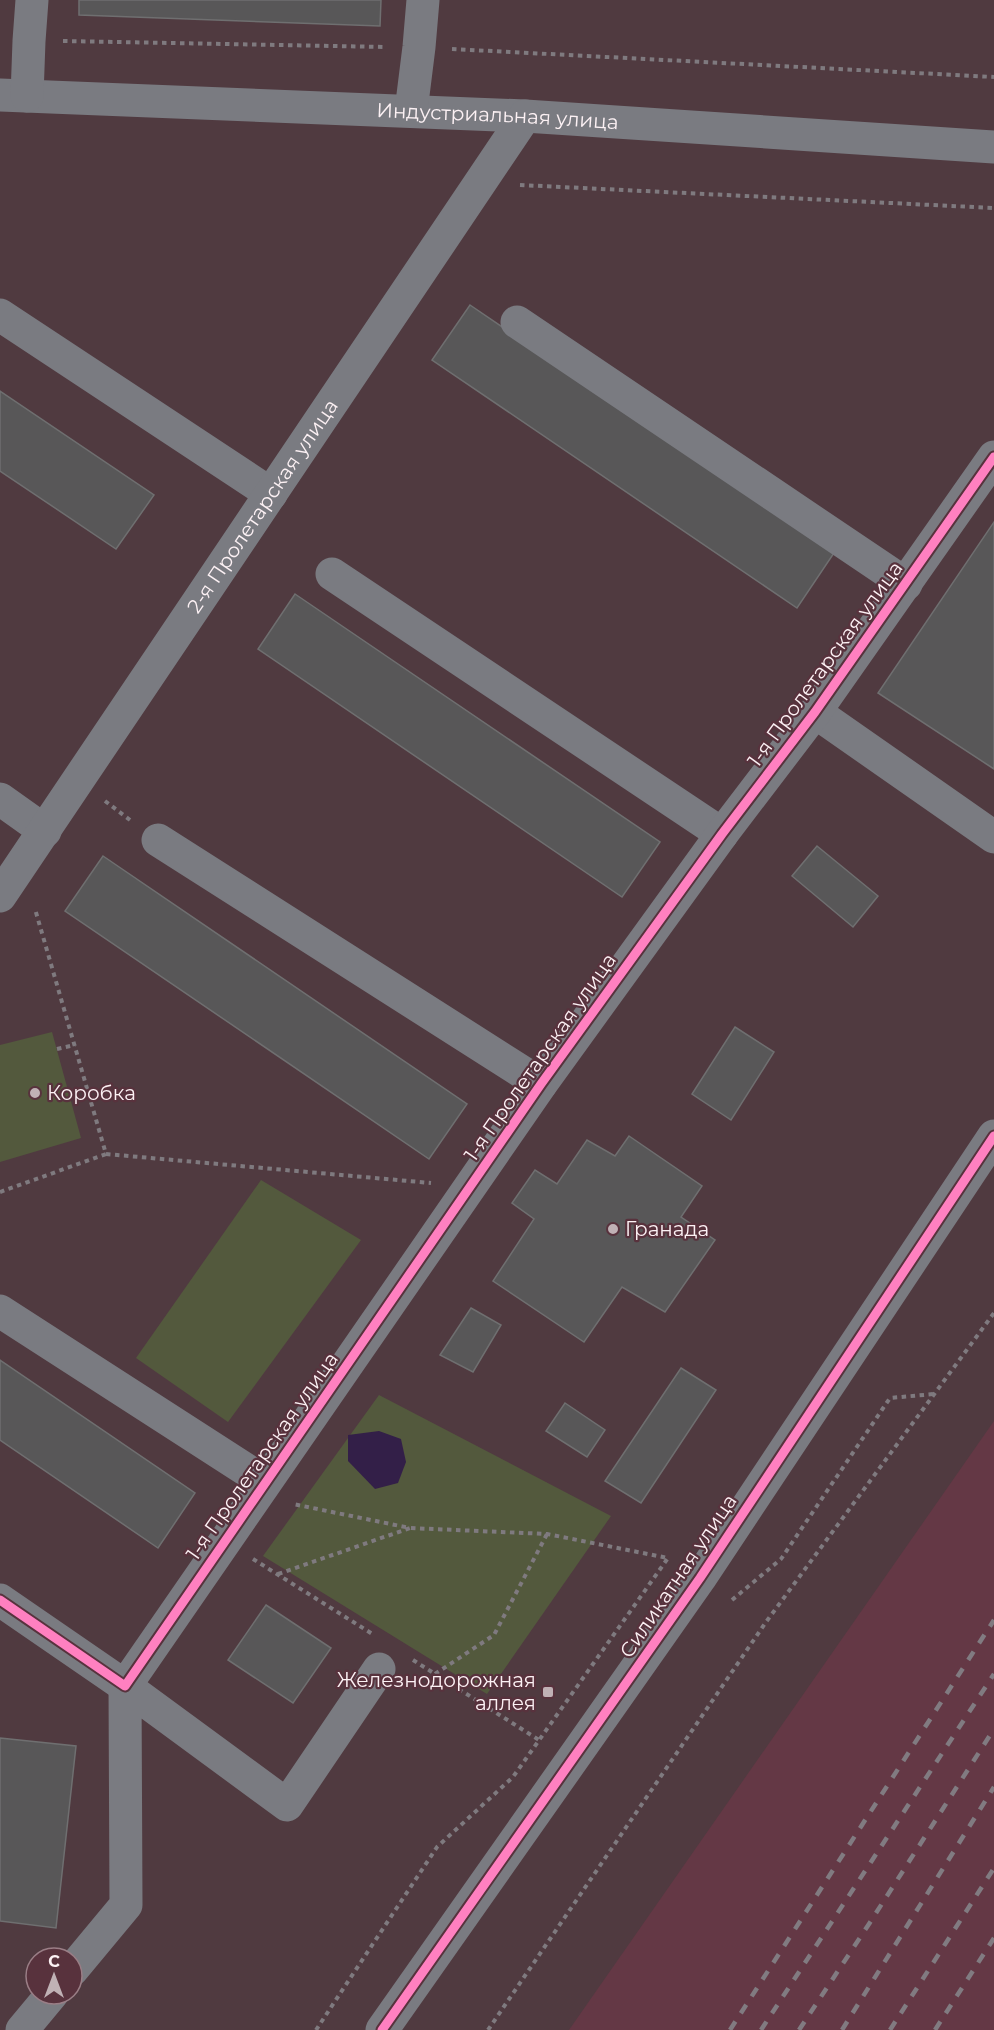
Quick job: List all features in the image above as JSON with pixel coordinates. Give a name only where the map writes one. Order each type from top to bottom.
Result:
[{"type":"street","points":[[14,96],[29,41],[32,0]]},
{"type":"street","points":[[411,111],[423,0]]},
{"type":"street","name":"Индустриальная улица","points":[[14,96],[525,116],[994,147]]},
{"type":"street","name":"2-я Пролетарская улица","points":[[0,896],[525,116]]},
{"type":"street","points":[[0,315],[271,494]]},
{"type":"street","points":[[517,322],[906,584]]},
{"type":"street","name":"1-я Пролетарская улица","points":[[125,1686],[541,1084],[722,834],[815,712],[994,457]]},
{"type":"street","points":[[332,574],[722,834]]},
{"type":"street","points":[[815,712],[994,837]]},
{"type":"street","points":[[0,799],[45,831]]},
{"type":"street","points":[[158,840],[541,1084]]},
{"type":"street","name":"Силикатная улица","points":[[382,2030],[700,1578],[994,1136]]},
{"type":"street","points":[[0,1311],[260,1489]]},
{"type":"street","points":[[4,1613],[125,1686],[287,1805],[379,1669]]},
{"type":"street","points":[[84,1956],[126,1905],[125,1686]]},
{"type":"street","points":[[22,2030],[42,2006]]},
{"type":"path","points":[[882,71],[994,77]]},
{"type":"path","points":[[480,183],[994,208]]},
{"type":"path","points":[[96,795],[158,840]]},
{"type":"path","points":[[33,902],[106,1154]]},
{"type":"path","points":[[57,1049],[75,1045]]},
{"type":"path","points":[[0,1192],[106,1154],[432,1183]]},
{"type":"path","points":[[488,2030],[766,1622],[994,1313]]},
{"type":"path","points":[[732,1600],[781,1559],[891,1398],[934,1394]]},
{"type":"path","points":[[260,1489],[410,1528],[547,1534],[668,1558],[513,1776],[437,1847],[316,2030]]},
{"type":"path","points":[[277,1574],[410,1528]]},
{"type":"path","points":[[435,1674],[494,1635],[547,1534]]},
{"type":"shaded area","points":[[994,1421],[994,2030],[569,2030]]},
{"type":"shaded area","points":[[379,1431],[401,1439],[406,1462],[398,1483],[375,1489],[348,1461],[348,1435]]},
{"type":"green space","name":"Коробка","points":[[52,1032],[81,1138],[0,1162],[0,1045]]},
{"type":"green space","points":[[261,1180],[361,1240],[228,1422],[136,1358]]},
{"type":"green space","points":[[379,1395],[611,1516],[487,1694],[263,1556]]},
{"type":"building","points":[[79,0],[381,0],[380,26],[79,15]]},
{"type":"building","points":[[470,305],[834,553],[797,608],[432,360]]},
{"type":"building","points":[[0,391],[154,495],[116,549],[0,471]]},
{"type":"building","points":[[994,522],[994,769],[878,693]]},
{"type":"building","points":[[295,594],[660,842],[622,897],[258,649]]},
{"type":"building","points":[[817,846],[878,896],[853,927],[792,876]]},
{"type":"building","points":[[103,856],[467,1104],[429,1159],[65,911]]},
{"type":"building","points":[[735,1027],[774,1052],[731,1120],[692,1094]]},
{"type":"building","name":"Гранада","points":[[629,1136],[702,1186],[681,1217],[715,1240],[665,1312],[622,1287],[584,1342],[493,1281],[534,1219],[512,1203],[535,1170],[557,1184],[587,1140],[615,1156]]},
{"type":"building","points":[[471,1308],[501,1325],[473,1372],[440,1355]]},
{"type":"building","points":[[0,1360],[195,1493],[158,1548],[0,1440]]},
{"type":"building","points":[[681,1368],[716,1390],[641,1503],[605,1481]]},
{"type":"building","points":[[565,1403],[605,1430],[587,1457],[546,1431]]},
{"type":"building","points":[[266,1605],[331,1648],[293,1703],[228,1660]]},
{"type":"building","points":[[0,1738],[76,1746],[56,1928],[0,1921]]},
{"type":"railway","points":[[730,2030],[994,1620]]},
{"type":"railway","points":[[761,2030],[994,1674]]},
{"type":"railway","points":[[799,2030],[994,1729]]},
{"type":"railway","points":[[842,2030],[994,1787]]},
{"type":"railway","points":[[890,2030],[994,1868]]},
{"type":"railway","points":[[935,2030],[994,1938]]},
{"type":"cycle path","points":[[0,1600],[125,1686],[541,1084],[722,834],[815,712],[994,457]]},
{"type":"cycle path","points":[[382,2030],[700,1578],[994,1136]]},
{"type":"place","name":"Коробка","points":[[35,1093]]},
{"type":"place","name":"Гранада","points":[[613,1229]]},
{"type":"place","name":"Железнодорожная аллея","points":[[548,1692]]}]
